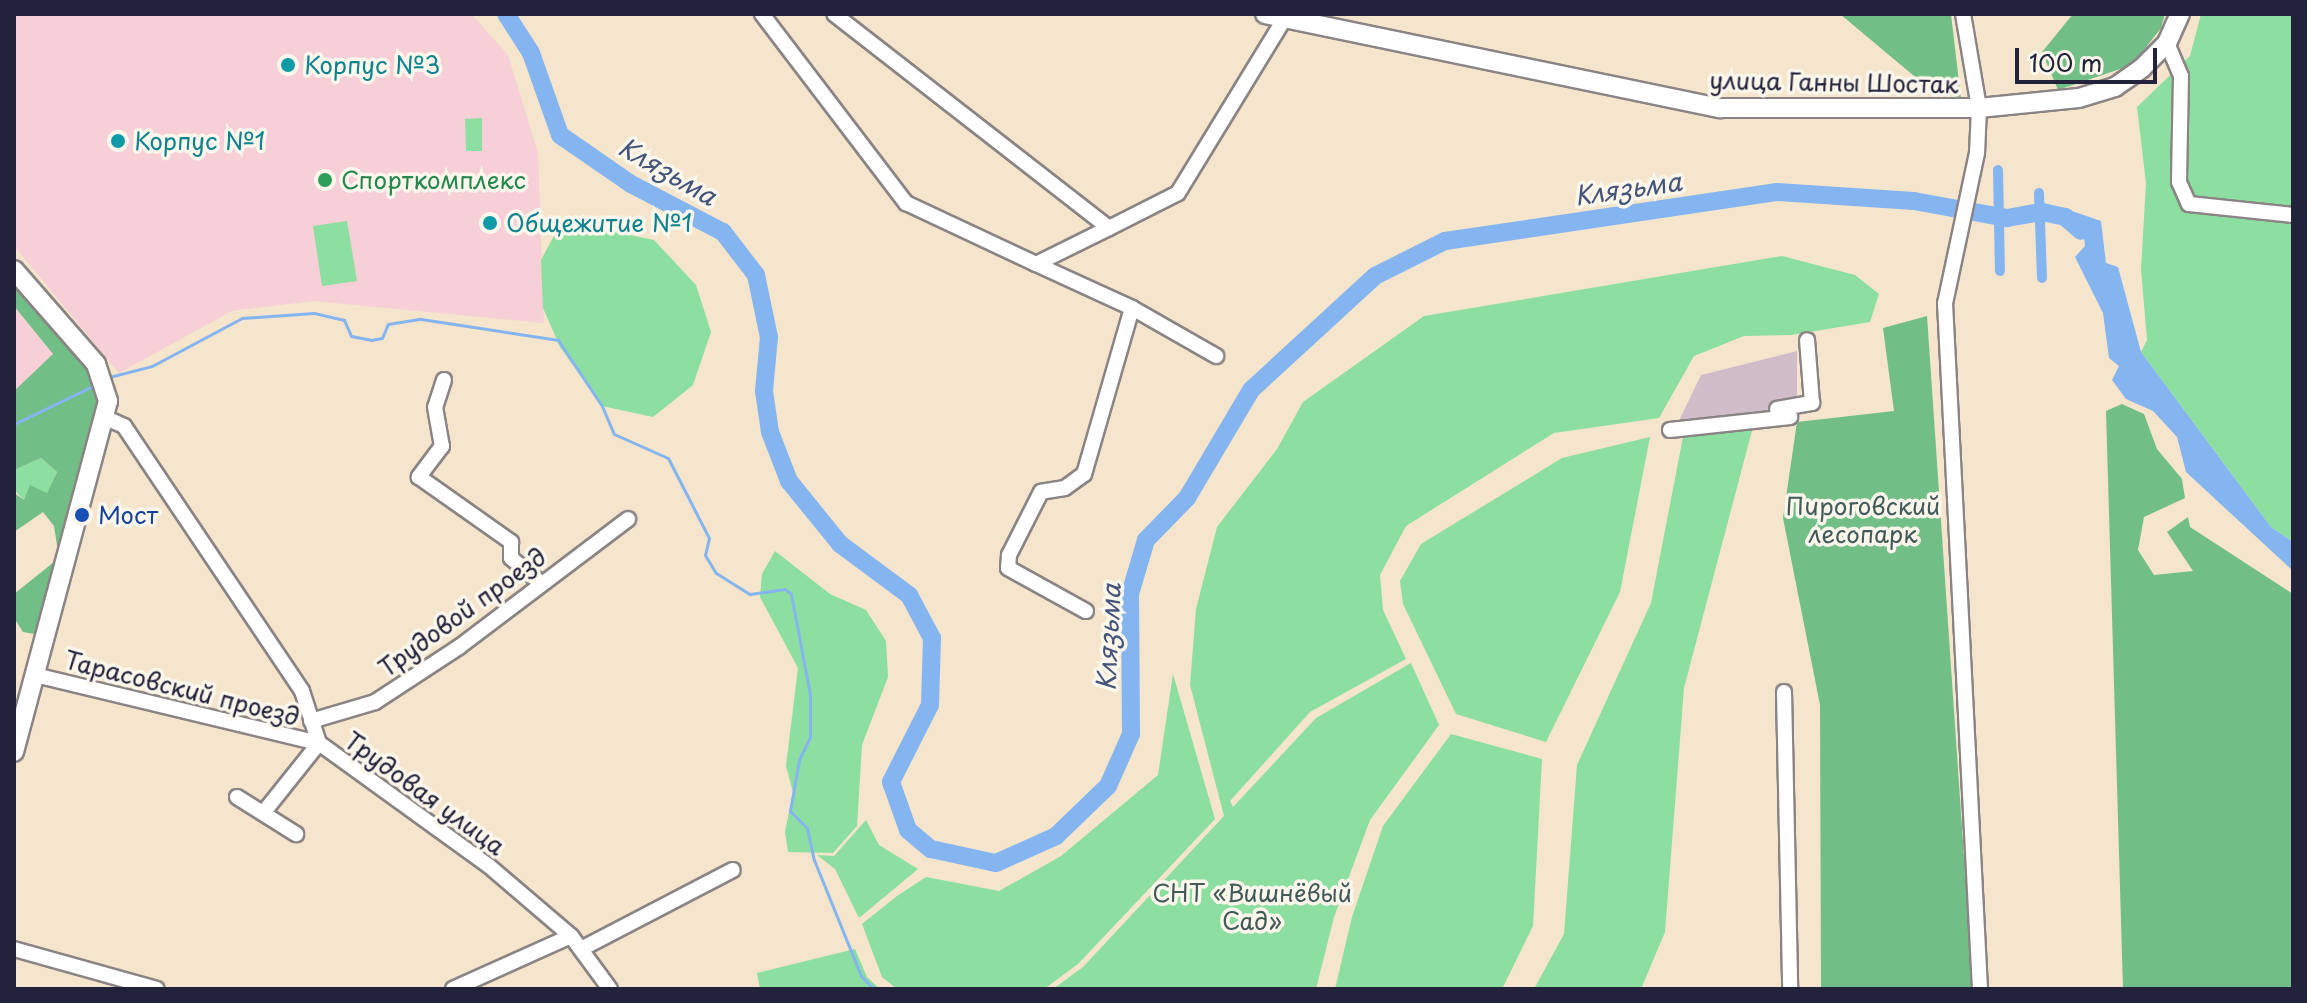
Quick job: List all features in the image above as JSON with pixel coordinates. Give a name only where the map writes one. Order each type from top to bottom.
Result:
[{"type":"main road","name":"улица Ганны Шостак","points":[[1265,14],[1720,108],[1979,108],[2079,98],[2115,87],[2167,43]]},
{"type":"main road","points":[[2167,43],[2180,14]]},
{"type":"main road","points":[[14,270],[100,376],[106,418],[14,752]]},
{"type":"street","points":[[762,14],[906,203],[1132,308],[1216,356]]},
{"type":"street","points":[[834,14],[1109,228]]},
{"type":"street","points":[[1963,14],[1979,108],[1974,180],[1945,303],[1980,989]]},
{"type":"street","points":[[1036,264],[1178,193],[1285,18]]},
{"type":"street","points":[[2167,43],[2181,76],[2179,182],[2189,204],[2293,215]]},
{"type":"street","points":[[1086,611],[1008,568],[1009,555],[1041,492],[1065,488],[1084,474],[1132,308]]},
{"type":"street","points":[[1670,430],[1783,413],[1812,403],[1807,340]]},
{"type":"street","points":[[444,380],[435,407],[442,446],[419,477],[511,542],[511,558],[540,582]]},
{"type":"street","name":"Трудовая улица","points":[[106,418],[124,426],[302,691],[319,743],[489,866],[571,936],[610,989]]},
{"type":"street","name":"Трудовой проезд","points":[[311,721],[375,702],[459,647],[540,582],[628,519]]},
{"type":"street","name":"Тарасовский проезд","points":[[35,675],[319,743]]},
{"type":"street","points":[[1784,692],[1790,989]]},
{"type":"street","points":[[264,812],[319,743]]},
{"type":"street","points":[[237,797],[296,834]]},
{"type":"street","points":[[581,949],[733,870]]},
{"type":"street","points":[[453,989],[571,936]]},
{"type":"street","points":[[14,949],[157,989]]},
{"type":"shaded area","points":[[14,14],[471,14],[508,55],[538,153],[544,323],[313,301],[232,311],[119,373],[14,246]]},
{"type":"shaded area","points":[[14,306],[53,354],[14,391]]},
{"type":"shaded area","points":[[1797,351],[1797,410],[1676,427],[1701,375]]},
{"type":"green space","points":[[1840,14],[1951,14],[1961,99],[1926,86]]},
{"type":"green space","points":[[2073,14],[2165,14],[2161,28],[2132,65],[2058,90],[2042,52]]},
{"type":"green space","points":[[2201,14],[2293,14],[2293,542],[2271,527],[2141,352],[2147,340],[2141,269],[2146,183],[2137,107],[2190,56]]},
{"type":"green space","points":[[482,118],[482,151],[466,151],[465,119]]},
{"type":"green space","points":[[347,221],[357,281],[322,286],[313,226]]},
{"type":"green space","points":[[562,221],[654,240],[696,285],[711,332],[693,385],[653,417],[602,406],[560,347],[543,308],[541,260]]},
{"type":"green space","name":"СНТ «Вишнёвый Сад»","points":[[1782,256],[1855,275],[1879,294],[1870,322],[1791,335],[1744,336],[1694,356],[1659,418],[1554,433],[1406,526],[1380,575],[1383,610],[1406,659],[1310,712],[1230,801],[1233,807],[1316,718],[1411,663],[1439,725],[1370,820],[1334,917],[1316,989],[1053,989],[1083,967],[1224,816],[1190,685],[1196,609],[1217,527],[1277,449],[1303,402],[1424,316]]},
{"type":"green space","points":[[14,286],[96,364],[108,401],[46,636],[23,632],[14,618],[14,594],[59,558],[54,526],[43,512],[14,532],[14,493],[24,500],[30,485],[47,493],[57,472],[41,458],[14,470],[14,391],[53,354],[14,306]]},
{"type":"green space","name":"Пироговский лесопарк","points":[[1927,316],[1973,989],[1821,989],[1820,705],[1783,518],[1797,422],[1894,411],[1883,328]]},
{"type":"green space","points":[[2122,404],[2144,414],[2157,449],[2182,479],[2185,498],[2144,517],[2138,550],[2154,575],[2193,571],[2167,532],[2188,517],[2190,527],[2293,594],[2293,989],[2123,989],[2106,411]]},
{"type":"green space","points":[[1754,423],[1684,688],[1665,932],[1641,989],[1534,989],[1564,934],[1577,765],[1651,603],[1683,437]]},
{"type":"green space","points":[[1650,437],[1620,592],[1546,742],[1456,714],[1403,604],[1400,581],[1421,544],[1562,458]]},
{"type":"green space","points":[[41,458],[57,472],[47,493],[24,500],[14,490],[14,470]]},
{"type":"green space","points":[[775,551],[830,594],[866,610],[886,641],[888,677],[862,745],[857,826],[833,853],[788,852],[785,832],[793,792],[786,766],[798,668],[760,597],[762,574]]},
{"type":"green space","points":[[1173,674],[1215,819],[1078,964],[1044,989],[897,989],[882,977],[862,924],[897,896],[926,877],[999,891],[1061,856],[1158,775]]},
{"type":"green space","points":[[1451,734],[1542,759],[1533,926],[1502,989],[1335,989],[1352,917],[1383,826]]},
{"type":"green space","points":[[866,820],[879,845],[918,869],[859,918],[835,869],[817,855],[834,856]]},
{"type":"green space","points":[[855,949],[867,977],[880,989],[760,989],[757,973]]},
{"type":"water","points":[[2069,210],[2101,221],[2106,263],[2118,267],[2141,352],[2271,527],[2293,542],[2293,571],[2186,472],[2177,437],[2153,411],[2126,399],[2112,380],[2119,366],[2109,358],[2103,313],[2075,257],[2085,246],[2084,237],[2062,222]]},
{"type":"waterway","name":"Клязьма","points":[[506,14],[531,53],[560,135],[631,184],[723,232],[756,275],[769,337],[764,391],[770,432],[789,481],[840,544],[909,595],[932,638],[930,705],[891,782],[908,830],[931,849],[996,863],[1056,836],[1108,786],[1131,734],[1130,594],[1146,540],[1187,498],[1251,390],[1375,276],[1445,241],[1777,192],[1914,201],[2007,218],[2042,212],[2065,217],[2081,231]]},
{"type":"waterway","name":"Клязьма","points":[[1998,170],[2000,271]]},
{"type":"waterway","points":[[2039,193],[2042,278]]},
{"type":"waterway","points":[[109,377],[152,366],[242,318],[314,313],[344,320],[351,336],[371,340],[382,338],[388,324],[421,319],[558,340],[602,406],[614,434],[668,458],[709,538],[705,555],[716,573],[750,594],[785,589],[791,594],[810,695],[810,737],[799,760],[790,811],[807,828],[814,860],[861,976],[874,989]]},
{"type":"waterway","points":[[14,424],[95,385]]},
{"type":"place","name":"Корпус №3","points":[[288,65]]},
{"type":"place","name":"Корпус №1","points":[[118,141]]},
{"type":"place","name":"Спорткомплекс","points":[[325,180]]},
{"type":"place","name":"Общежитие №1","points":[[490,223]]},
{"type":"place","name":"Мост","points":[[82,515]]}]
